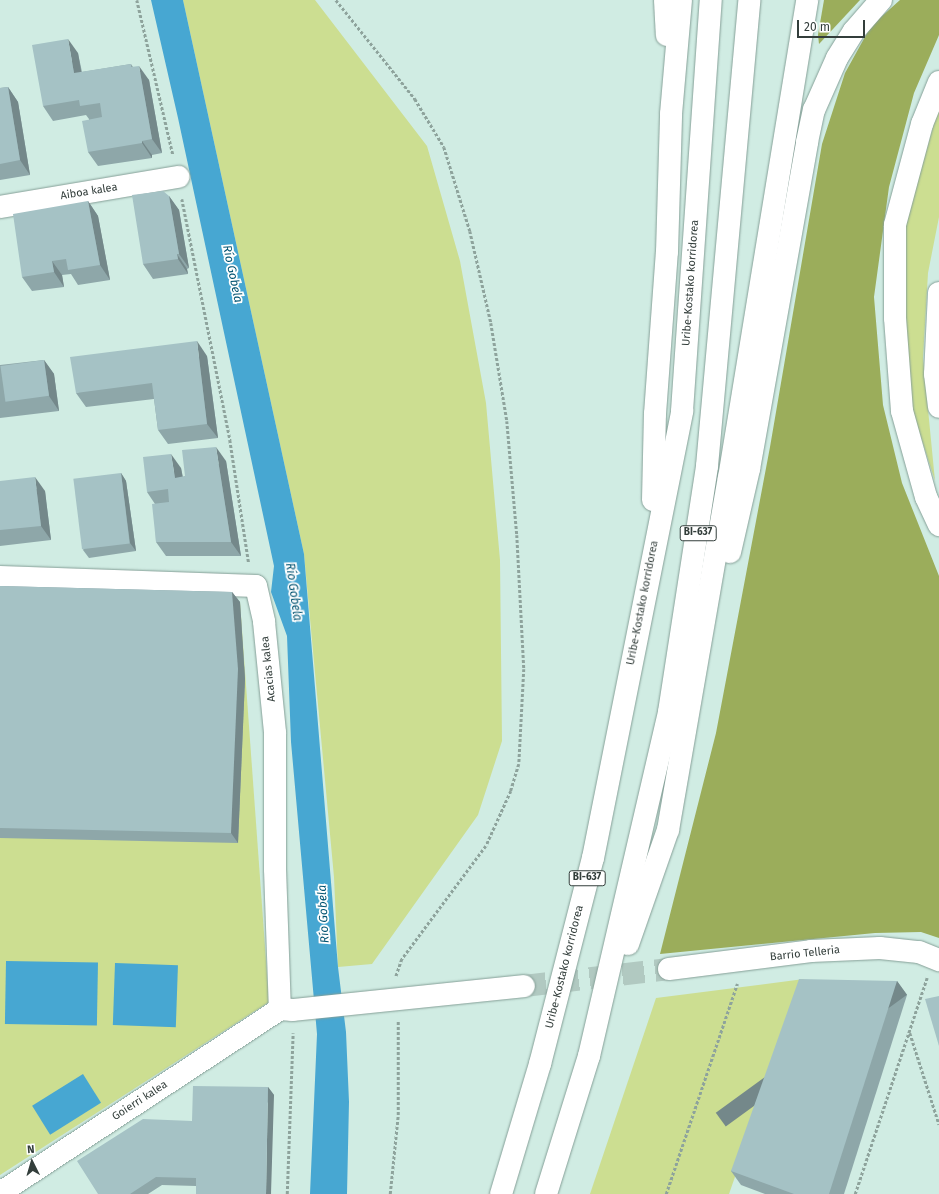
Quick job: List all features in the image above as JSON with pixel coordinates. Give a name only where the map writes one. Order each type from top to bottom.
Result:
[{"type":"main road","points":[[665,0],[671,114]]},
{"type":"main road","points":[[651,558],[655,414],[667,252],[671,114],[681,0]]},
{"type":"main road","name":"Uribe-Kostako korridorea","points":[[501,1194],[540,1064],[592,858],[651,558],[682,411],[711,0]]},
{"type":"main road","name":"BI-637","points":[[546,1194],[589,1056],[669,712],[692,577],[708,459],[749,0]]},
{"type":"main road","points":[[668,830],[728,486],[807,0]]},
{"type":"main road","points":[[589,1056],[668,830],[749,469],[806,142],[814,110],[837,58],[854,31],[881,0]]},
{"type":"main road","points":[[939,82],[922,124],[895,225],[895,318],[902,411],[926,497],[939,525]]},
{"type":"main road","name":"Aiboa kalea","points":[[0,207],[178,177]]},
{"type":"main road","points":[[939,293],[935,374],[939,407]]},
{"type":"main road","name":"Acacias kalea","points":[[0,576],[256,586],[264,622],[275,734],[275,869],[287,1010]]},
{"type":"main road","name":"Barrio Telleria","points":[[669,969],[745,961],[811,951],[880,948],[919,952],[937,959]]},
{"type":"main road","points":[[287,1010],[524,986]]},
{"type":"main road","name":"Goierri kalea","points":[[0,1193],[287,1010]]},
{"type":"path","points":[[137,0],[178,177],[230,440],[249,564],[238,585]]},
{"type":"path","points":[[336,0],[415,99],[444,147],[470,230],[491,323],[507,421],[517,543],[524,669],[518,764],[511,791],[486,846],[402,960],[396,976],[391,1000],[398,1115],[390,1194]]},
{"type":"path","points":[[855,1194],[910,1032],[937,959]]},
{"type":"path","points":[[666,1194],[745,961]]},
{"type":"path","points":[[287,1010],[288,1194]]},
{"type":"path","points":[[910,1032],[939,1124]]},
{"type":"green space","points":[[183,0],[315,0],[427,146],[460,261],[486,403],[500,560],[502,741],[478,815],[372,964],[338,967],[334,877],[304,554]]},
{"type":"green space","points":[[824,0],[860,0],[819,44],[818,35]]},
{"type":"green space","points":[[900,0],[939,0],[939,35],[914,93],[889,187],[874,297],[883,405],[902,483],[939,576],[939,938],[921,932],[875,933],[660,954],[716,733],[770,447],[822,144],[845,73],[871,26]]},
{"type":"green space","points":[[939,106],[939,217],[928,273],[923,358],[935,481],[910,403],[901,298],[904,229]]},
{"type":"green space","points":[[0,596],[240,602],[269,1002],[0,1175]]},
{"type":"green space","points":[[804,979],[729,1194],[590,1194],[656,998]]},
{"type":"water","name":"Río Gobela","points":[[151,0],[183,0],[304,554],[338,967],[346,1032],[349,1102],[347,1194],[310,1194],[317,1034],[291,742],[287,636],[271,592],[274,566],[178,118]]},
{"type":"water","points":[[6,961],[98,963],[97,1026],[5,1024]]},
{"type":"water","points":[[115,963],[178,965],[176,1027],[113,1025]]},
{"type":"water","points":[[83,1074],[101,1103],[50,1135],[32,1106]]},
{"type":"building","points":[[68,39],[74,73],[131,64],[131,67],[139,66],[152,139],[142,141],[142,143],[88,152],[82,121],[102,117],[100,103],[80,106],[79,100],[43,106],[32,45]]},
{"type":"building","points":[[8,87],[20,160],[0,164],[0,88]]},
{"type":"building","points":[[163,191],[169,196],[179,254],[177,254],[178,259],[143,264],[132,195]]},
{"type":"building","points":[[88,201],[100,265],[68,270],[66,259],[52,261],[54,272],[22,277],[13,214]]},
{"type":"building","points":[[197,341],[207,424],[158,430],[152,383],[76,393],[70,357]]},
{"type":"building","points":[[44,360],[49,396],[5,402],[0,366]]},
{"type":"building","points":[[216,447],[231,542],[156,542],[152,504],[169,502],[168,489],[147,492],[143,457],[171,454],[175,478],[185,476],[182,450]]},
{"type":"building","points":[[121,473],[130,543],[82,549],[73,479]]},
{"type":"building","points":[[35,477],[41,526],[0,530],[0,481]]},
{"type":"building","points":[[0,586],[232,592],[238,669],[231,833],[0,828]]},
{"type":"building","points":[[799,979],[897,981],[829,1194],[794,1194],[731,1171]]},
{"type":"building","points":[[939,996],[939,1046],[925,999]]},
{"type":"building","points":[[193,1086],[268,1087],[266,1194],[196,1194],[196,1178],[156,1177],[130,1194],[98,1194],[77,1161],[143,1119],[192,1121]]},
{"type":"tunnel","points":[[524,986],[669,969]]}]
